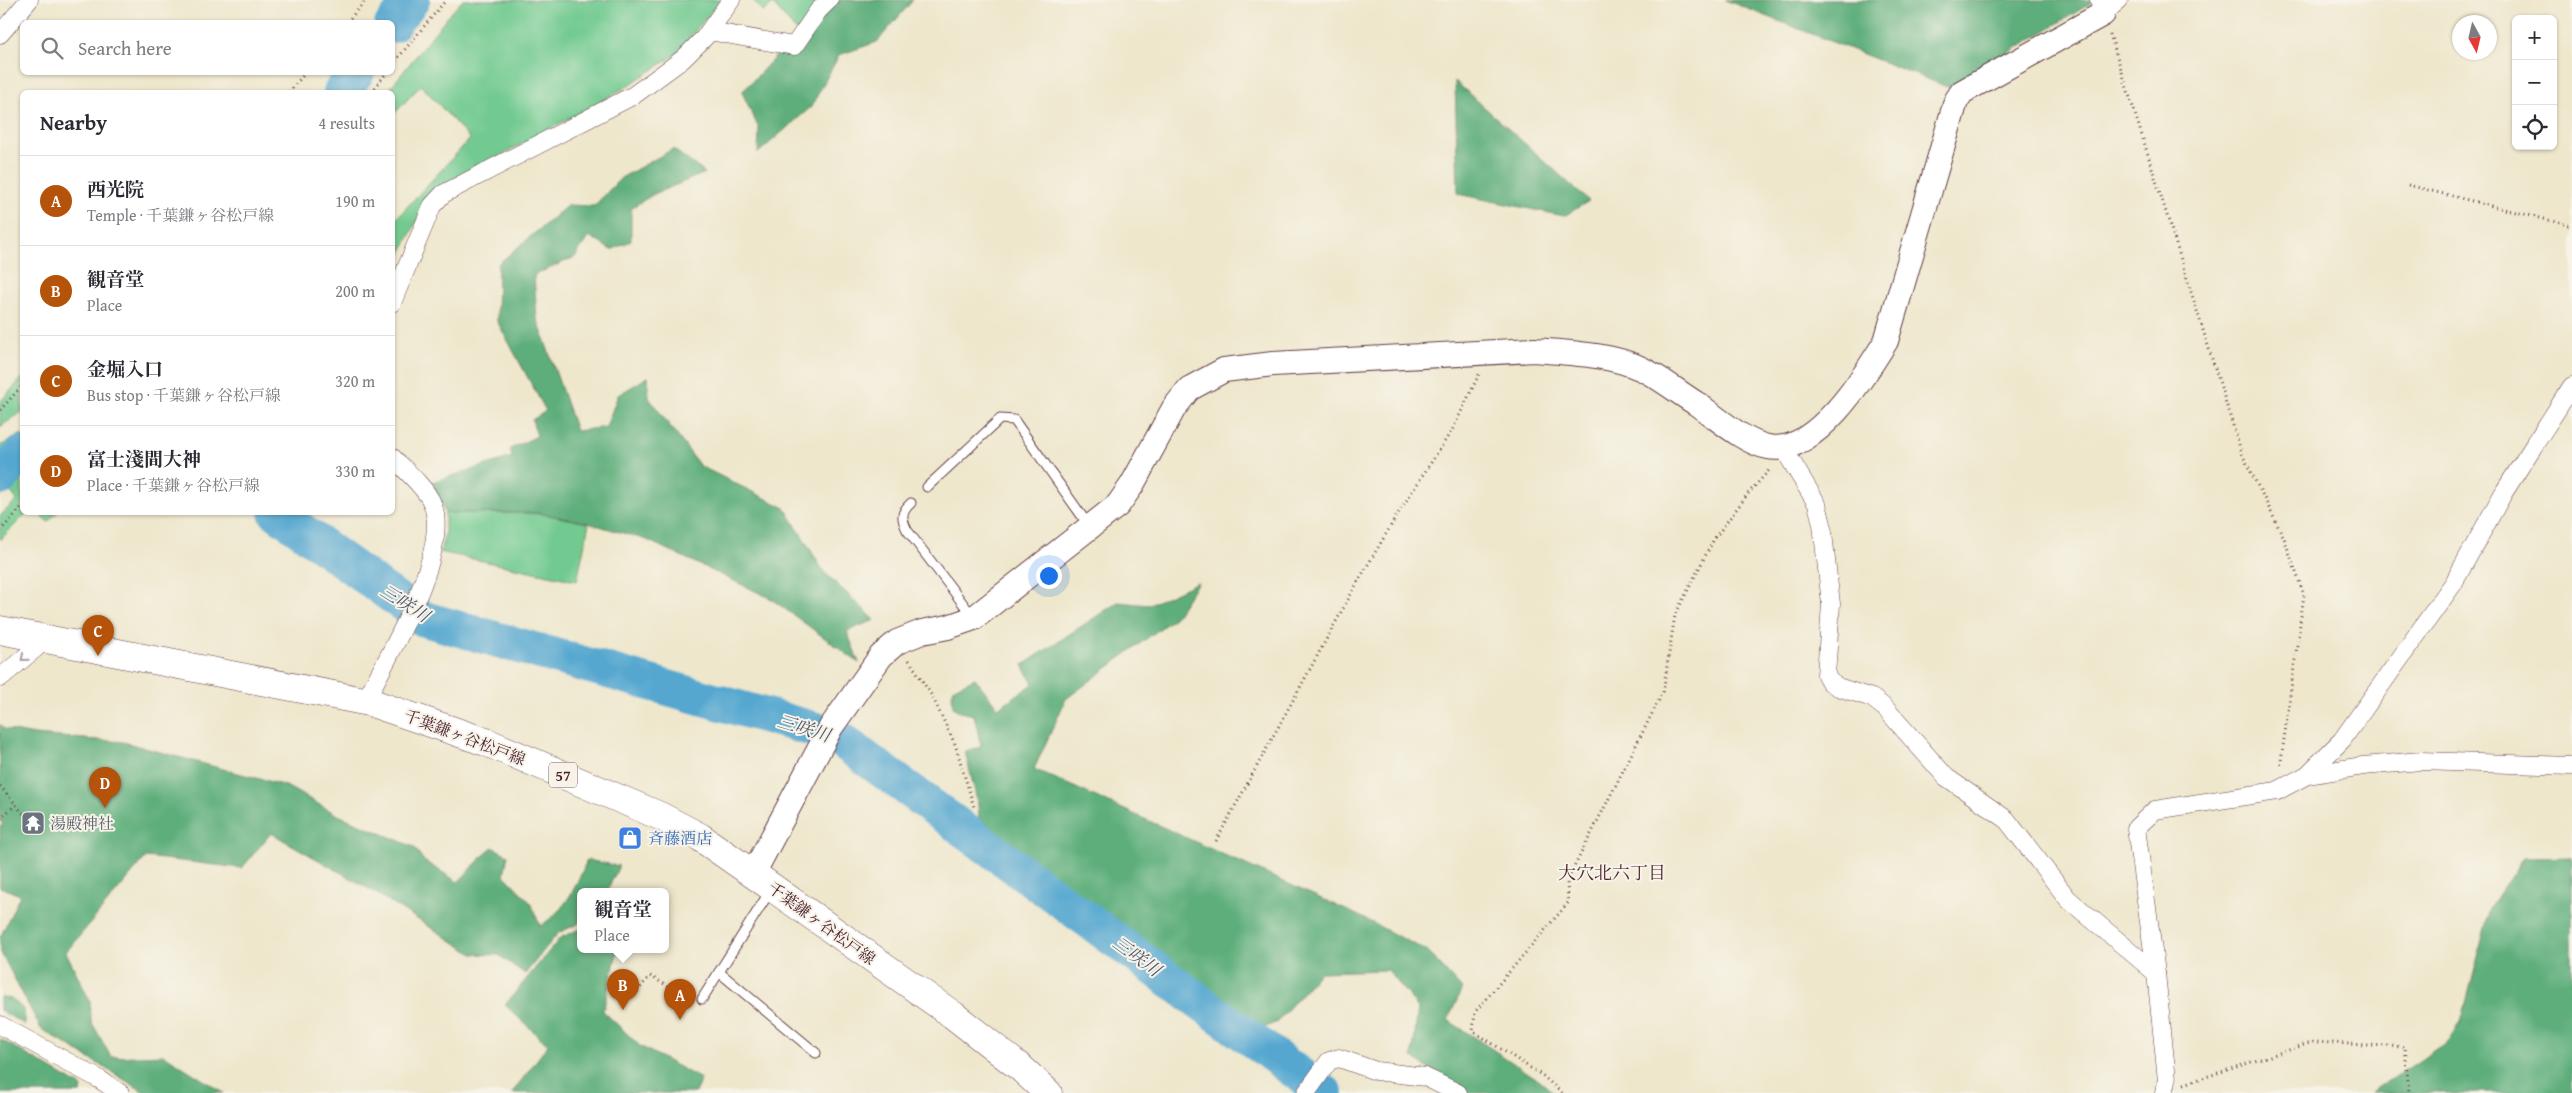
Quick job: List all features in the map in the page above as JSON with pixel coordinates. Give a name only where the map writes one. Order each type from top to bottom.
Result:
[{"type":"main road","name":"千葉鎌ヶ谷松戸線","points":[[0,630],[369,702],[486,742],[660,816],[700,837],[760,885],[952,1015],[1022,1069],[1048,1093]]},
{"type":"street","points":[[0,34],[29,0]]},
{"type":"street","points":[[395,295],[432,206],[442,194],[634,95],[683,59],[709,31],[731,0]]},
{"type":"street","points":[[709,31],[794,46],[818,11],[830,0]]},
{"type":"street","points":[[760,885],[831,727],[881,656],[897,642],[922,632],[948,627],[974,618],[1118,505],[1132,485],[1174,408],[1188,389],[1224,370],[1273,364],[1534,350],[1562,352],[1611,359],[1642,369],[1746,438],[1767,447],[1784,449],[1801,442],[1829,418],[1866,372],[1886,341],[1956,101],[1962,92],[2107,5]]},
{"type":"street","points":[[2164,1092],[2167,1080],[2156,973],[2136,828],[2155,810],[2277,791],[2307,775],[2342,740],[2453,584],[2504,492],[2572,386]]},
{"type":"street","points":[[1784,449],[1817,504],[1822,524],[1831,604],[1826,675],[1830,682],[1872,698],[1885,708],[1946,777],[2006,819],[2068,899],[2156,973]]},
{"type":"street","points":[[369,702],[371,690],[411,609],[433,555],[437,529],[432,502],[395,460]]},
{"type":"street","points":[[0,678],[48,638]]},
{"type":"street","points":[[2307,775],[2364,766],[2421,761],[2572,766]]},
{"type":"street","points":[[0,1025],[99,1079],[120,1093]]},
{"type":"street","points":[[1310,1087],[1329,1061],[1339,1058],[1376,1071],[1425,1077],[1458,1093]]},
{"type":"lane","points":[[927,488],[1000,419],[1008,418],[1014,420],[1090,528]]},
{"type":"lane","points":[[911,503],[904,510],[902,517],[907,530],[974,618]]},
{"type":"lane","points":[[702,999],[719,972],[760,885]]},
{"type":"lane","points":[[719,972],[816,1053]]},
{"type":"path","points":[[349,20],[366,0]]},
{"type":"path","points":[[395,61],[446,0]]},
{"type":"path","points":[[2107,5],[2242,454],[2284,538],[2304,595],[2277,791]]},
{"type":"path","points":[[291,90],[303,75]]},
{"type":"path","points":[[374,90],[385,75]]},
{"type":"path","points":[[2408,185],[2572,226]]},
{"type":"path","points":[[1216,841],[1356,585],[1399,512],[1454,427],[1488,353]]},
{"type":"path","points":[[0,410],[20,388]]},
{"type":"path","points":[[1562,1093],[1543,1076],[1474,1031],[1475,1012],[1568,903],[1567,881],[1663,692],[1675,615],[1714,539],[1746,494],[1778,460],[1784,449]]},
{"type":"path","points":[[0,531],[20,509]]},
{"type":"path","points":[[897,642],[932,696],[955,744],[974,807]]},
{"type":"path","points":[[0,786],[27,818]]},
{"type":"path","points":[[0,818],[16,805]]},
{"type":"path","points":[[634,995],[650,976],[690,1000]]},
{"type":"path","points":[[2164,1092],[2313,1042],[2404,1047],[2409,1093]]},
{"type":"green space","points":[[463,0],[721,0],[675,55],[623,89],[430,194],[398,259],[395,256],[395,220],[470,139],[421,85],[395,113],[395,90],[389,90]]},
{"type":"green space","points":[[753,0],[823,0],[798,33],[773,4],[763,12]]},
{"type":"green space","points":[[837,0],[913,0],[877,42],[839,55],[811,107],[758,153],[759,129],[742,92],[779,53],[801,53],[823,11]]},
{"type":"green space","points":[[1725,0],[2092,0],[2093,2],[1950,88]]},
{"type":"green space","points":[[1455,81],[1589,201],[1564,216],[1458,194]]},
{"type":"green space","points":[[673,149],[705,173],[654,194],[631,208],[631,241],[611,250],[589,236],[575,257],[534,275],[537,318],[576,431],[606,427],[618,395],[648,377],[649,398],[700,466],[785,508],[824,572],[875,620],[847,631],[859,663],[770,598],[647,540],[589,523],[539,513],[445,513],[432,482],[512,457],[510,449],[537,436],[532,420],[546,411],[497,321],[498,264],[568,205],[594,206],[621,178]]},
{"type":"green space","points":[[20,380],[20,413],[0,427],[0,402]]},
{"type":"green space","points":[[20,435],[20,515],[25,515],[0,540],[0,516],[17,500],[0,478],[0,446]]},
{"type":"green space","points":[[445,513],[539,513],[589,523],[577,581],[440,552],[445,534]]},
{"type":"green space","points":[[40,515],[55,515],[48,522]]},
{"type":"green space","points":[[1198,582],[1174,618],[1066,699],[1034,769],[1355,914],[1427,951],[1462,989],[1448,1020],[1539,1080],[1554,1093],[1462,1093],[1412,1057],[1418,1008],[1388,970],[1320,972],[1277,1022],[1252,1033],[980,830],[978,805],[965,751],[981,747],[974,715],[960,712],[953,707],[952,694],[954,688],[975,678],[998,708],[1033,684],[1023,665],[1118,602],[1149,605]]},
{"type":"green space","points":[[0,724],[4,729],[35,735],[123,742],[286,786],[338,815],[414,847],[424,861],[458,882],[492,847],[508,855],[504,875],[531,903],[540,926],[557,913],[569,897],[587,860],[619,866],[608,888],[577,888],[577,924],[558,933],[525,974],[499,955],[473,954],[366,887],[271,833],[242,868],[146,857],[66,952],[90,1001],[91,1021],[111,1057],[164,1055],[224,1093],[146,1093],[41,1029],[0,951],[0,938],[20,895],[0,887],[0,826],[3,825],[0,817]]},
{"type":"green space","points":[[2572,857],[2572,1093],[2371,1093],[2446,1043],[2461,1023],[2490,908],[2523,858]]},
{"type":"green space","points":[[577,930],[577,953],[617,953],[603,1011],[640,1046],[701,1079],[695,1093],[512,1093],[548,1045],[505,1005],[560,938]]},
{"type":"green space","points":[[0,997],[11,998],[23,1009],[25,1025],[0,1010]]},
{"type":"green space","points":[[0,1039],[82,1087],[81,1093],[0,1093]]},
{"type":"waterway","points":[[395,21],[412,0]]},
{"type":"waterway","points":[[343,90],[355,75]]},
{"type":"waterway","points":[[0,478],[20,456]]},
{"type":"waterway","name":"三咲川","points":[[280,515],[424,619],[834,735],[1325,1093]]},
{"type":"place","name":"金堀入口","points":[[98,656]]},
{"type":"place","name":"富士淺間大神","points":[[105,808]]},
{"type":"place","name":"湯殿神社","points":[[33,823]]},
{"type":"place","name":"斉藤酒店","points":[[630,838]]},
{"type":"place","name":"観音堂","points":[[623,1010]]},
{"type":"place","name":"西光院","points":[[680,1020]]},
{"type":"district","name":"大穴北六丁目","points":[[1612,872]]}]
